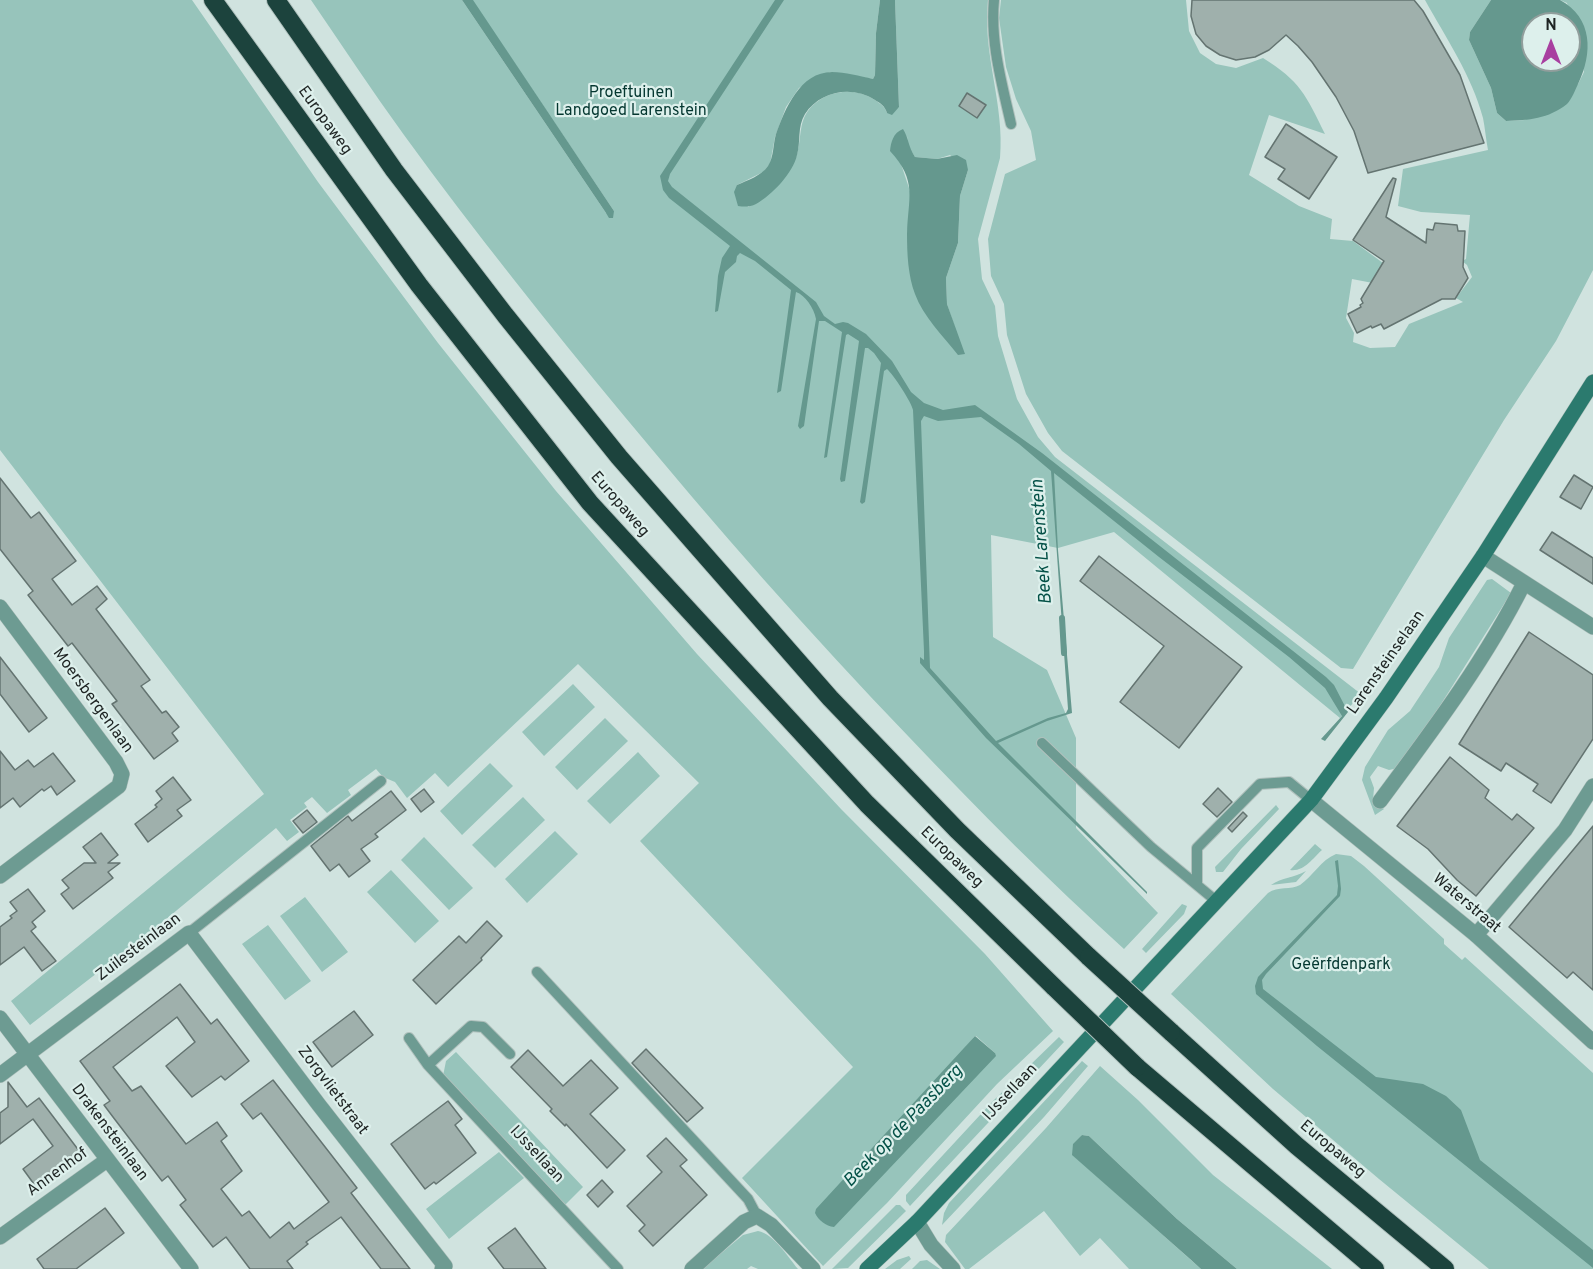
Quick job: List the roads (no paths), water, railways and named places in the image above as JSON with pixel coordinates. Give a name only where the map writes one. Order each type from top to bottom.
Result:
[{"type":"highway","name":"Europaweg","points":[[213,0],[419,285],[590,503],[867,804],[1054,987],[1137,1067],[1375,1269]]},
{"type":"highway","name":"Europaweg","points":[[276,0],[394,170],[505,315],[619,457],[830,698],[957,830],[1089,957],[1298,1146],[1445,1269]]},
{"type":"main road","name":"Larensteinselaan","points":[[1179,940],[1311,800],[1386,698],[1483,556],[1592,389]]},
{"type":"main road","name":"IJssellaan","points":[[867,1269],[917,1222],[1179,940]]},
{"type":"street","points":[[1483,556],[1593,627]]},
{"type":"street","points":[[1380,801],[1453,701],[1506,619],[1524,583]]},
{"type":"street","name":"Moersbergenlaan","points":[[0,607],[116,762],[122,774],[119,786],[0,876]]},
{"type":"street","points":[[1476,935],[1565,830],[1593,786]]},
{"type":"street","name":"Waterstraat","points":[[1311,800],[1476,935],[1593,1042]]},
{"type":"street","name":"Zuilesteinlaan","points":[[0,1075],[189,933]]},
{"type":"street","name":"Zorgvlietstraat","points":[[189,933],[445,1266],[442,1269]]},
{"type":"street","name":"Drakensteinlaan","points":[[0,1017],[191,1269]]},
{"type":"street","name":"Annenhof","points":[[0,1237],[107,1160]]},
{"type":"street","points":[[692,1269],[744,1222],[757,1216],[771,1225],[813,1269]]},
{"type":"street","points":[[917,1222],[931,1245],[953,1269]]},
{"type":"lane","points":[[994,0],[992,20],[1011,124]]},
{"type":"lane","points":[[1042,743],[1151,847],[1215,900]]},
{"type":"lane","name":"Zuilesteinlaan","points":[[189,933],[381,781]]},
{"type":"lane","points":[[1197,885],[1197,848],[1260,784],[1289,782],[1311,800]]},
{"type":"lane","points":[[537,972],[748,1198],[757,1216]]},
{"type":"lane","points":[[428,1065],[471,1026],[483,1027],[510,1054]]},
{"type":"lane","name":"IJssellaan","points":[[409,1038],[428,1065],[618,1269]]},
{"type":"water","points":[[462,0],[473,0],[614,211],[613,218],[609,218]]},
{"type":"water","points":[[775,0],[784,0],[670,174],[668,181],[672,187],[816,302],[824,316],[835,324],[848,323],[866,334],[892,361],[911,392],[924,403],[943,410],[975,405],[1042,453],[1326,677],[1334,685],[1348,712],[1325,741],[1321,739],[1342,716],[1325,688],[1289,657],[1054,473],[1072,713],[1047,721],[998,743],[1147,894],[986,738],[920,663],[920,657],[924,660],[924,651],[913,410],[898,382],[887,369],[884,371],[865,502],[862,504],[860,502],[881,363],[874,353],[865,348],[845,481],[841,482],[859,341],[846,335],[827,457],[824,458],[842,332],[825,321],[819,321],[804,426],[800,429],[798,426],[816,319],[811,306],[803,296],[796,292],[781,391],[777,393],[791,290],[755,261],[740,253],[736,262],[725,272],[718,311],[715,312],[722,258],[730,246],[669,198],[663,190],[660,176]],"holes":[[[924,416],[938,421],[981,417],[1019,444],[1051,471],[1068,709],[1066,713],[1048,718],[996,741],[930,668],[921,421]]]},
{"type":"water","points":[[880,0],[895,0],[899,107],[892,115],[887,113],[877,101],[866,95],[847,92],[819,100],[805,114],[800,129],[795,162],[786,176],[769,195],[756,204],[738,206],[734,192],[737,185],[758,175],[768,166],[784,114],[789,103],[803,85],[811,78],[832,72],[873,79]]},
{"type":"water","points":[[1491,0],[1560,0],[1575,12],[1521,12],[1521,72],[1581,72],[1581,20],[1587,37],[1588,49],[1583,72],[1567,104],[1545,116],[1506,121],[1497,113],[1491,88],[1469,40],[1470,32]]},
{"type":"water","points":[[903,129],[915,157],[937,159],[957,155],[966,160],[968,170],[960,196],[958,243],[946,278],[947,304],[965,354],[958,355],[934,326],[923,310],[913,287],[907,249],[908,181],[899,162],[890,151],[895,135]]},
{"type":"water","points":[[1338,860],[1340,896],[1266,974],[1262,980],[1263,989],[1376,1077],[1423,1084],[1446,1096],[1461,1110],[1480,1160],[1593,1250],[1593,1268],[1317,1046],[1256,994],[1255,986],[1258,977],[1337,895],[1335,861]]},
{"type":"water","name":"Beek op de Paasberg","points":[[975,1036],[996,1056],[834,1227],[818,1218],[815,1213],[816,1209]]},
{"type":"water","points":[[1082,1135],[1089,1136],[1177,1219],[1237,1269],[1201,1269],[1072,1155],[1073,1144]]},
{"type":"waterway","name":"Beek Larenstein","points":[[1062,618],[1064,653]]},
{"type":"park label","name":"Proeftuinen Landgoed Larenstein","points":[[631,103]]},
{"type":"park label","name":"Geërfdenpark","points":[[1341,966]]}]
